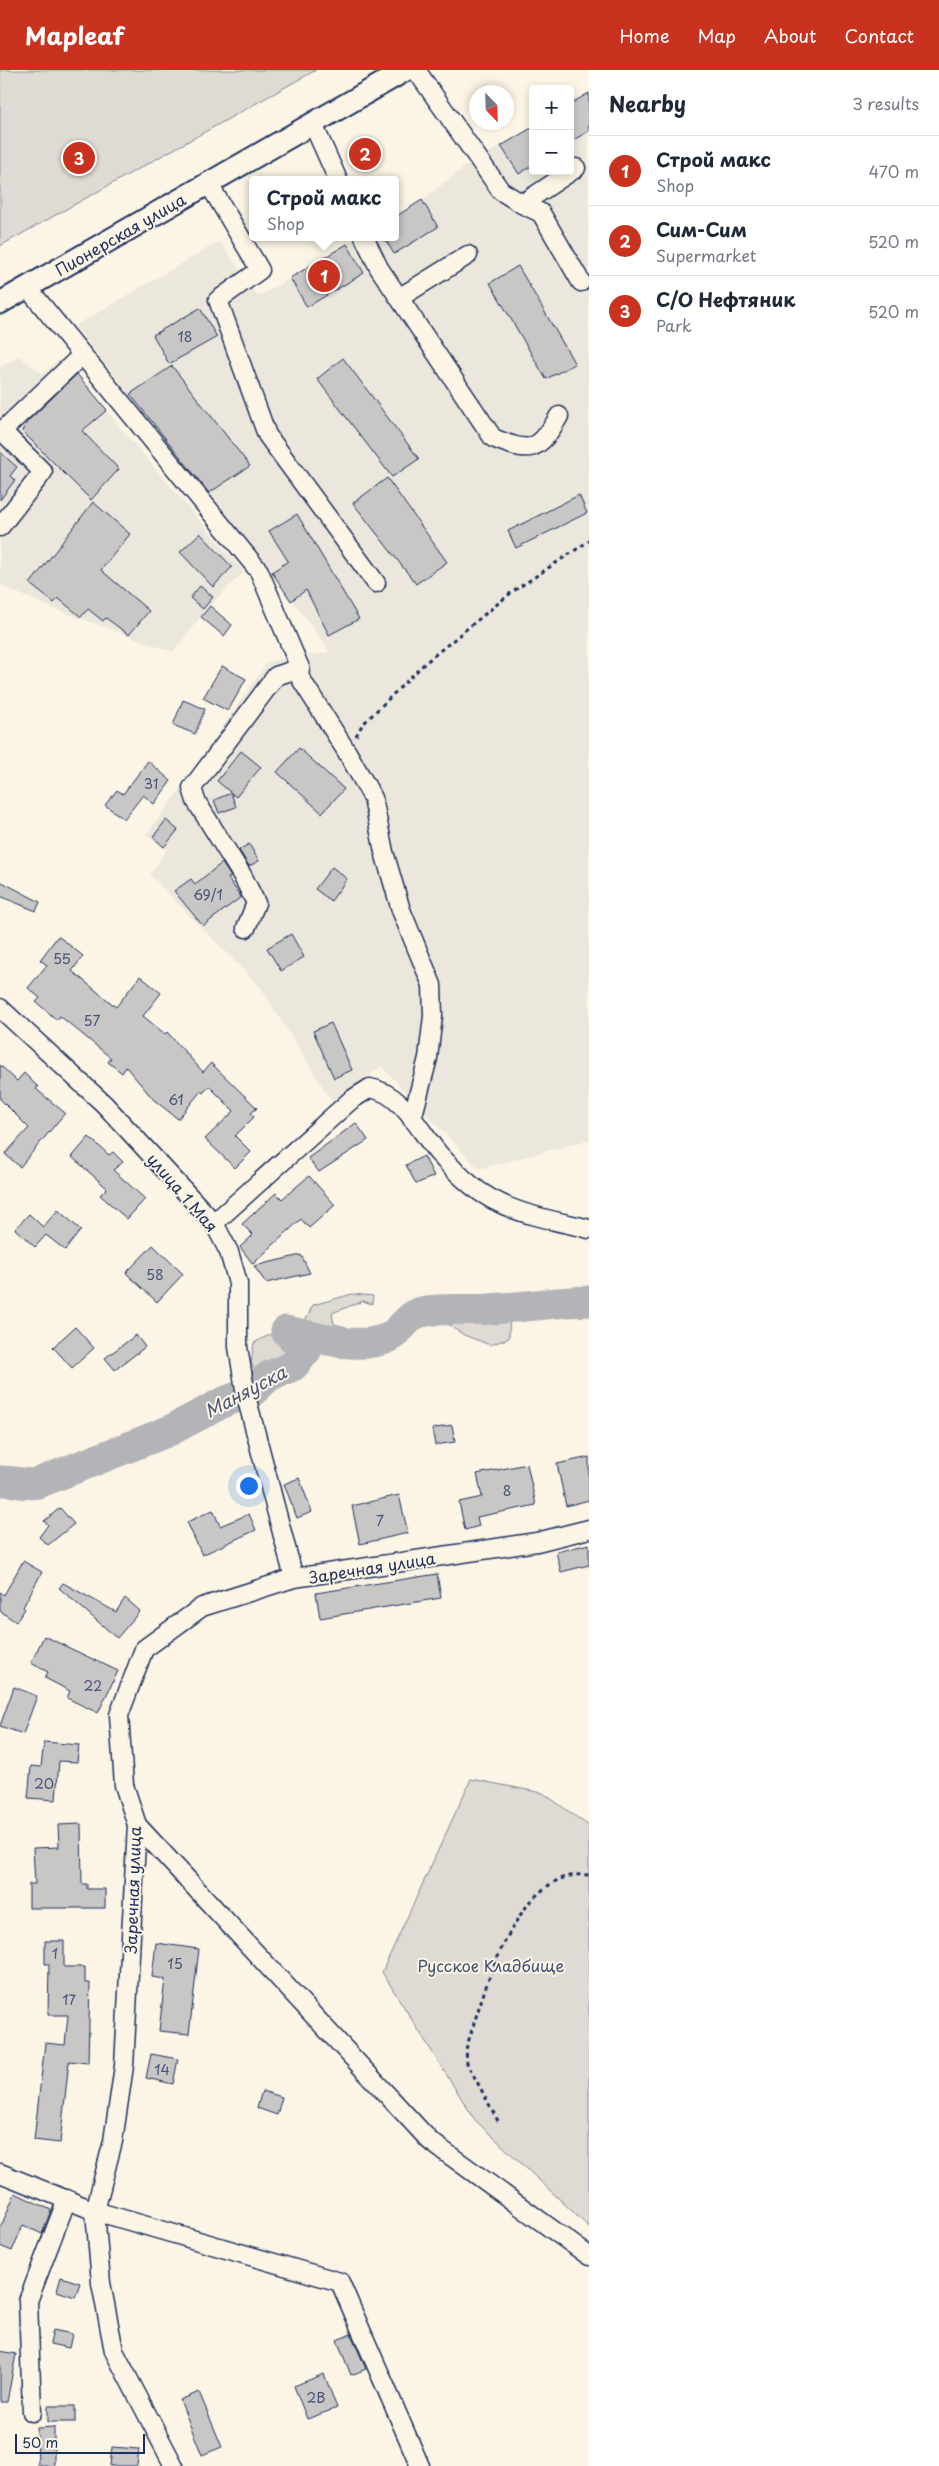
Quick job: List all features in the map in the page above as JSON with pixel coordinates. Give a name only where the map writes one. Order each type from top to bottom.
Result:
[{"type":"main road","name":"Пионерская улица","points":[[0,303],[406,70]]},
{"type":"street","points":[[416,70],[500,191],[542,213],[581,282]]},
{"type":"street","points":[[313,124],[336,176]]},
{"type":"street","points":[[522,204],[576,168]]},
{"type":"street","points":[[209,184],[260,270],[218,300],[267,435],[376,583]]},
{"type":"street","points":[[366,241],[379,268],[493,438],[521,449],[543,442],[559,416]]},
{"type":"street","points":[[399,298],[468,255]]},
{"type":"street","points":[[27,287],[259,571],[300,668],[299,676],[347,752],[373,798],[384,852],[401,910],[432,985],[434,1016],[428,1058],[412,1119]]},
{"type":"street","points":[[0,527],[43,472],[1,432],[82,354]]},
{"type":"street","points":[[246,928],[256,903],[242,875],[196,801],[192,788],[276,676],[300,668]]},
{"type":"street","name":"улица 1 Мая","points":[[0,1008],[104,1104],[214,1223],[229,1252],[238,1283],[238,1347],[246,1396],[294,1578]]},
{"type":"street","points":[[214,1223],[363,1090],[370,1088],[378,1089],[401,1106],[439,1154],[472,1186],[497,1202],[524,1213],[589,1229]]},
{"type":"street","name":"Заречная улица","points":[[174,2466],[114,2351],[101,2283],[95,2211],[113,2141],[124,2066],[137,1825],[124,1785],[119,1715],[144,1649],[202,1607],[294,1578],[537,1542],[589,1529]]},
{"type":"street","points":[[137,1825],[430,2141],[589,2256]]},
{"type":"street","points":[[0,2173],[95,2211],[340,2282],[420,2466]]},
{"type":"street","points":[[32,2412],[28,2301],[67,2199]]},
{"type":"path","points":[[347,752],[362,725],[425,663],[512,592],[589,541]]},
{"type":"path","points":[[498,2120],[468,2063],[466,2050],[495,1960],[517,1916],[544,1890],[563,1876],[589,1875]]},
{"type":"shaded area","points":[[588,93],[589,511],[528,542],[589,512],[589,1140],[479,1169],[381,1066],[334,1105],[261,988],[150,875],[166,850],[146,835],[179,791],[268,661],[330,652],[272,572],[75,326],[220,241],[258,297],[353,241],[399,241],[399,231],[421,201],[463,168],[529,129],[529,175],[574,175],[574,102]]},
{"type":"shaded area","points":[[19,356],[43,374],[61,358],[244,572],[209,606],[173,652],[44,605],[0,585],[0,367]]},
{"type":"green space","points":[[0,70],[316,70],[0,246]]},
{"type":"green space","points":[[352,1294],[373,1296],[372,1304],[363,1301],[332,1313],[334,1324],[346,1327],[354,1332],[325,1334],[303,1332],[292,1340],[305,1345],[296,1358],[257,1374],[251,1363],[254,1343],[282,1328],[304,1323],[313,1305]]},
{"type":"green space","points":[[476,1296],[496,1297],[510,1301],[509,1338],[490,1345],[464,1335],[449,1325],[451,1304]]},
{"type":"green space","name":"Русское Кладбище","points":[[471,1779],[543,1793],[589,1826],[589,2227],[475,2120],[382,1972]]},
{"type":"building","points":[[589,93],[589,131],[574,140],[574,130],[574,102]]},
{"type":"building","points":[[529,129],[529,168],[519,174],[501,146]]},
{"type":"building","points":[[373,139],[381,158],[357,168],[349,149]]},
{"type":"building","points":[[422,200],[438,227],[394,254],[386,241],[399,241],[399,214]]},
{"type":"building","points":[[347,244],[364,273],[307,307],[290,278]]},
{"type":"building","points":[[518,266],[575,364],[546,379],[490,283]]},
{"type":"building","points":[[200,308],[217,337],[169,364],[153,335]]},
{"type":"building","points":[[343,358],[419,459],[392,477],[317,379]]},
{"type":"building","points":[[172,366],[250,466],[209,493],[130,394]]},
{"type":"building","points":[[77,374],[107,410],[82,431],[119,469],[91,500],[22,431],[27,422]]},
{"type":"building","points":[[0,452],[17,467],[10,476],[15,480],[0,500]]},
{"type":"building","points":[[387,478],[447,562],[416,584],[353,503]]},
{"type":"building","points":[[579,495],[587,513],[516,548],[508,531]]},
{"type":"building","points":[[93,502],[130,534],[101,570],[149,611],[129,635],[106,618],[103,621],[88,609],[81,617],[58,598],[54,603],[30,584]]},
{"type":"building","points":[[297,514],[359,619],[329,635],[306,590],[291,601],[272,572],[288,561],[269,531]]},
{"type":"building","points":[[200,533],[232,567],[213,587],[180,552]]},
{"type":"building","points":[[200,586],[213,597],[203,609],[190,598]]},
{"type":"building","points":[[210,606],[232,625],[224,636],[201,617]]},
{"type":"building","points":[[222,666],[246,679],[228,711],[203,698]]},
{"type":"building","points":[[183,700],[205,709],[195,734],[173,725]]},
{"type":"building","points":[[299,748],[344,789],[322,813],[277,772]]},
{"type":"building","points":[[241,751],[261,767],[236,797],[217,781]]},
{"type":"building","points":[[148,761],[171,781],[154,804],[143,795],[124,819],[105,805],[117,790],[123,794]]},
{"type":"building","points":[[231,793],[236,807],[219,813],[214,800]]},
{"type":"building","points":[[166,820],[178,830],[164,847],[153,837]]},
{"type":"building","points":[[249,844],[259,861],[249,866],[239,850]]},
{"type":"building","points":[[222,863],[231,877],[228,878],[241,897],[203,926],[174,891],[191,879],[195,884]]},
{"type":"building","points":[[332,867],[347,879],[331,901],[315,889]]},
{"type":"building","points":[[0,881],[40,902],[36,911],[0,896]]},
{"type":"building","points":[[291,934],[304,957],[281,971],[267,948]]},
{"type":"building","points":[[58,936],[83,956],[72,971],[116,1007],[140,976],[161,993],[143,1016],[165,1034],[167,1032],[203,1072],[211,1063],[257,1108],[251,1113],[254,1117],[235,1136],[251,1152],[235,1168],[205,1139],[234,1111],[209,1086],[203,1093],[201,1091],[178,1119],[154,1100],[126,1067],[122,1073],[108,1062],[111,1058],[60,1016],[57,1020],[36,1002],[40,998],[28,988],[47,965],[40,960]]},
{"type":"building","points":[[331,1023],[352,1070],[334,1078],[313,1031]]},
{"type":"building","points":[[0,1065],[17,1081],[24,1073],[38,1087],[36,1089],[65,1113],[20,1167],[5,1154],[29,1128],[0,1099]]},
{"type":"building","points":[[356,1123],[368,1140],[319,1172],[308,1158]]},
{"type":"building","points":[[89,1137],[109,1155],[113,1152],[123,1162],[113,1170],[145,1199],[127,1219],[100,1195],[107,1188],[72,1157]]},
{"type":"building","points":[[424,1156],[434,1176],[416,1184],[406,1165]]},
{"type":"building","points":[[309,1176],[335,1205],[309,1228],[301,1219],[253,1264],[240,1247],[253,1235],[242,1224],[276,1193],[282,1199]]},
{"type":"building","points":[[58,1210],[81,1230],[65,1250],[46,1235],[35,1247],[15,1229],[29,1214],[43,1227]]},
{"type":"building","points":[[153,1245],[183,1274],[157,1302],[126,1273]]},
{"type":"building","points":[[301,1255],[310,1273],[266,1283],[254,1266]]},
{"type":"building","points":[[75,1327],[94,1348],[72,1368],[53,1347]]},
{"type":"building","points":[[136,1335],[145,1347],[115,1370],[105,1358]]},
{"type":"building","points":[[452,1425],[455,1442],[435,1445],[432,1429]]},
{"type":"building","points":[[589,1457],[589,1500],[566,1506],[557,1464]]},
{"type":"building","points":[[527,1464],[536,1505],[477,1517],[479,1526],[465,1530],[459,1502],[482,1497],[477,1474]]},
{"type":"building","points":[[299,1478],[312,1512],[297,1518],[284,1484]]},
{"type":"building","points":[[399,1495],[408,1533],[360,1544],[352,1506]]},
{"type":"building","points":[[60,1508],[74,1524],[48,1545],[39,1537],[48,1525],[44,1521]]},
{"type":"building","points":[[213,1510],[220,1526],[249,1514],[256,1530],[202,1555],[187,1522]]},
{"type":"building","points":[[589,1544],[589,1565],[561,1572],[556,1552]]},
{"type":"building","points":[[23,1561],[42,1572],[23,1607],[25,1609],[16,1622],[0,1611],[0,1592],[4,1595]]},
{"type":"building","points":[[437,1574],[441,1598],[320,1618],[316,1593]]},
{"type":"building","points":[[63,1583],[116,1612],[125,1598],[140,1611],[117,1638],[59,1588]]},
{"type":"building","points":[[44,1636],[118,1671],[98,1713],[67,1698],[70,1691],[45,1678],[48,1672],[31,1663]]},
{"type":"building","points":[[14,1687],[37,1696],[23,1734],[0,1726]]},
{"type":"building","points":[[44,1742],[79,1745],[77,1762],[59,1761],[56,1800],[28,1798],[31,1766],[41,1767]]},
{"type":"building","points":[[81,1824],[82,1884],[87,1884],[87,1889],[105,1889],[105,1908],[29,1908],[29,1884],[35,1884],[33,1848],[59,1847],[58,1825]]},
{"type":"building","points":[[45,1941],[64,1941],[64,1967],[85,1967],[85,1983],[90,1983],[88,2063],[69,2061],[60,2143],[34,2140],[45,2043],[65,2045],[68,2015],[48,2015],[49,1964],[45,1964]]},
{"type":"building","points":[[156,1943],[199,1949],[189,2034],[159,2031],[165,1979],[152,1977]]},
{"type":"building","points":[[151,2054],[178,2059],[173,2084],[146,2078]]},
{"type":"building","points":[[262,2091],[282,2097],[277,2115],[257,2108]]},
{"type":"building","points":[[15,2193],[51,2210],[42,2234],[23,2225],[12,2251],[0,2246],[0,2229]]},
{"type":"building","points":[[61,2277],[80,2283],[75,2297],[57,2291]]},
{"type":"building","points":[[53,2330],[72,2334],[69,2348],[50,2344]]},
{"type":"building","points":[[351,2334],[366,2369],[351,2375],[337,2340]]},
{"type":"building","points":[[0,2351],[16,2354],[7,2402],[0,2402]]},
{"type":"building","points":[[324,2374],[337,2408],[307,2419],[294,2386]]},
{"type":"building","points":[[199,2392],[222,2447],[202,2455],[180,2400]]},
{"type":"building","points":[[48,2406],[75,2406],[75,2422],[48,2422]]},
{"type":"building","points":[[54,2427],[54,2466],[38,2466],[37,2428]]},
{"type":"building","points":[[112,2447],[139,2449],[137,2466],[110,2466]]},
{"type":"waterway","name":"Маняуска","points":[[0,1481],[28,1484],[38,1483],[169,1431],[224,1402],[253,1391],[269,1376],[293,1366],[306,1351],[286,1331],[337,1342],[376,1342],[388,1338],[412,1316],[421,1312],[490,1309],[589,1301]]},
{"type":"place","name":"Сим-Сим","points":[[365,154]]},
{"type":"place","name":"С/О Нефтяник","points":[[79,158]]},
{"type":"place","name":"Строй макс","points":[[324,276]]}]
